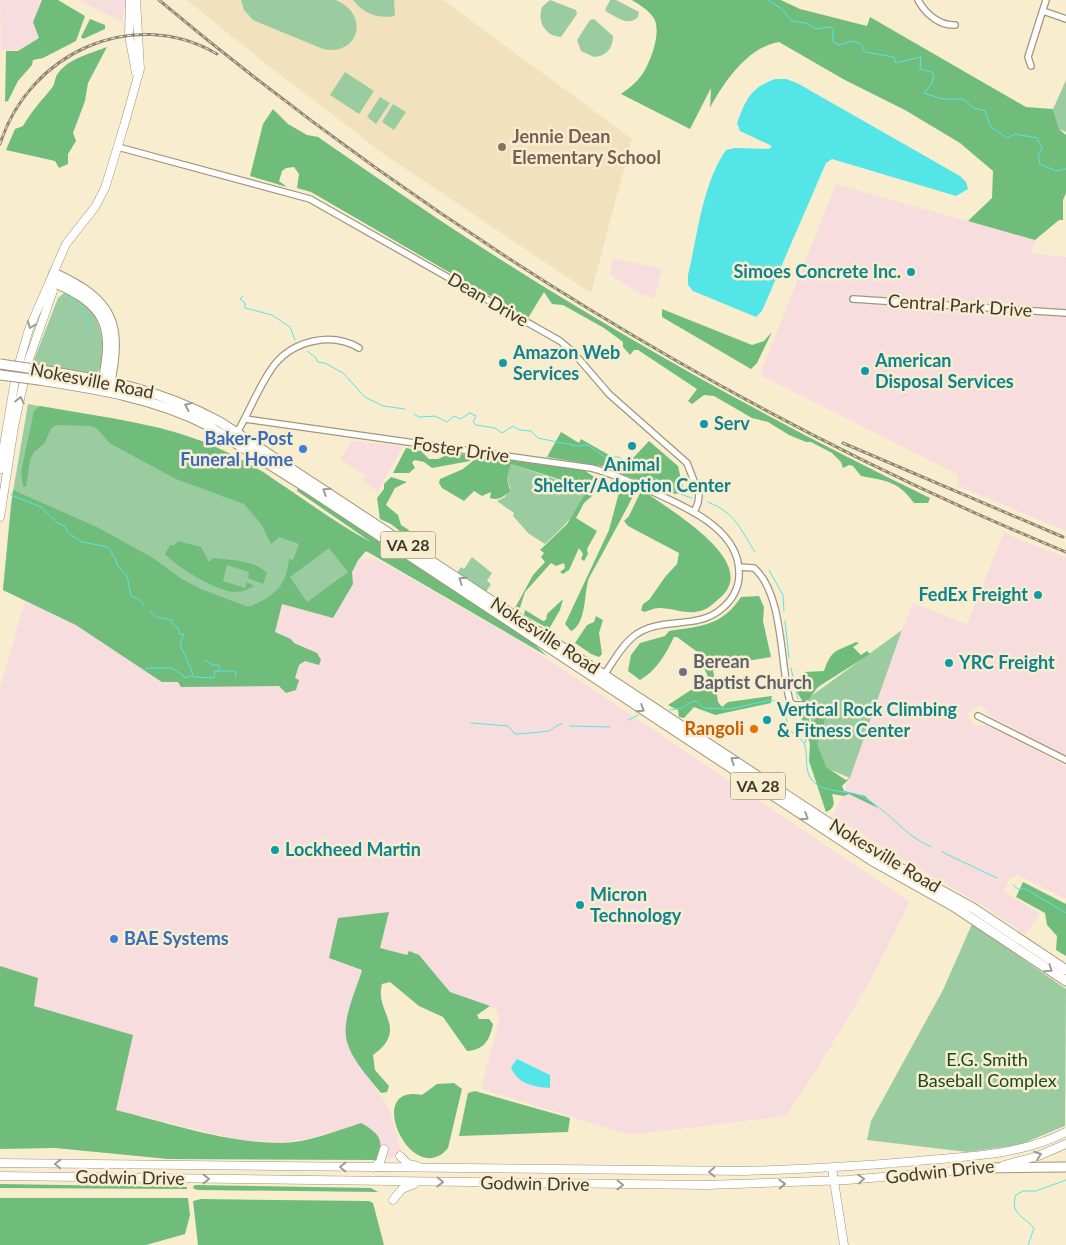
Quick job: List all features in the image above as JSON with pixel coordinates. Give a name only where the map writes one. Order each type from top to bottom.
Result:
[{"type":"highway","points":[[52,277],[85,288],[106,312],[111,323],[115,342],[105,390]]},
{"type":"highway","name":"Nokesville Road","points":[[0,364],[107,380],[165,396],[210,416],[237,432],[871,860],[959,909],[1066,981]]},
{"type":"highway","name":"Nokesville Road","points":[[0,375],[105,390],[193,418],[232,440],[484,600]]},
{"type":"highway","name":"Nokesville Road","points":[[602,678],[882,858],[966,904],[1066,970]]},
{"type":"highway","points":[[984,1168],[1066,1167]]},
{"type":"main road","points":[[130,0],[129,35],[137,75]]},
{"type":"main road","points":[[0,469],[11,395],[19,359],[42,298],[69,240],[95,206],[105,188],[118,147],[140,60],[136,28],[136,0]]},
{"type":"main road","points":[[0,517],[16,418],[28,362],[53,291],[52,277]]},
{"type":"main road","name":"Godwin Drive","points":[[0,1163],[696,1172],[832,1168],[998,1154],[1031,1146],[1066,1132]]},
{"type":"main road","name":"Godwin Drive","points":[[0,1176],[716,1185],[833,1181],[984,1168],[1025,1160],[1066,1144]]},
{"type":"main road","points":[[373,1168],[380,1162],[384,1149]]},
{"type":"main road","points":[[400,1156],[408,1164],[426,1169]]},
{"type":"main road","points":[[832,1168],[844,1245]]},
{"type":"main road","points":[[393,1200],[402,1189],[423,1182]]},
{"type":"street","points":[[918,0],[928,15],[945,24],[955,25]]},
{"type":"street","points":[[1031,66],[1028,57],[1046,0]]},
{"type":"street","points":[[1043,11],[1066,19]]},
{"type":"street","name":"Dean Drive","points":[[118,147],[310,199],[560,341],[572,351],[609,394],[687,463],[698,490],[698,502],[694,512]]},
{"type":"street","name":"Central Park Drive","points":[[853,299],[1066,313]]},
{"type":"street","points":[[232,440],[246,420],[271,370],[280,359],[295,348],[316,340],[329,339],[346,341],[359,348]]},
{"type":"street","name":"Foster Drive","points":[[246,420],[591,468],[611,474],[694,512]]},
{"type":"street","points":[[602,678],[625,644],[644,630],[660,625],[705,618],[721,610],[735,592],[739,568],[735,553],[728,542],[694,512]]},
{"type":"street","points":[[739,568],[754,568],[767,587],[774,608],[790,702],[794,705],[808,705]]},
{"type":"street","points":[[978,716],[1066,760]]},
{"type":"shaded area","points":[[0,0],[42,0],[33,22],[39,33],[39,38],[35,42],[18,51],[1,50]]},
{"type":"shaded area","points":[[78,0],[126,0],[122,22]]},
{"type":"shaded area","name":"Jennie Dean Elementary School","points":[[187,0],[443,0],[632,139],[591,293],[385,155],[261,60]]},
{"type":"shaded area","points":[[836,184],[1035,240],[1032,253],[1066,257],[1066,531],[958,486],[957,474],[760,375]]},
{"type":"shaded area","points":[[613,258],[662,269],[654,298],[641,294],[610,275]]},
{"type":"shaded area","points":[[352,441],[403,446],[377,493],[375,491],[377,488],[374,489],[362,481],[366,476],[340,459]]},
{"type":"shaded area","points":[[1004,533],[1066,558],[1066,756],[990,716],[986,709],[980,705],[968,713],[972,724],[986,725],[1066,766],[1066,899],[1018,875],[1009,879],[1004,891],[1040,914],[1025,934],[985,907],[890,852],[833,816],[850,778],[912,603],[967,624]]},
{"type":"shaded area","points":[[375,558],[533,649],[910,902],[872,978],[786,1116],[630,1135],[481,1089],[499,1020],[497,1010],[450,992],[436,975],[408,953],[407,955],[380,948],[389,912],[362,970],[348,1043],[359,1064],[388,1106],[403,1155],[377,1160],[361,1123],[312,1138],[281,1143],[240,1140],[116,1110],[0,1070],[0,688],[25,601],[76,625],[162,682],[284,679],[263,640],[275,599],[332,612],[358,560]]},
{"type":"green space","points":[[42,0],[58,0],[85,16],[76,41],[43,58],[33,60],[32,65],[18,81],[8,101],[5,102],[6,51],[18,51],[39,38],[33,22]]},
{"type":"green space","points":[[241,0],[336,0],[347,7],[354,15],[356,33],[352,41],[345,47],[335,50],[323,49],[253,20],[244,10]]},
{"type":"green space","points":[[353,0],[394,0],[395,16],[377,16],[362,9]]},
{"type":"green space","points":[[550,0],[576,10],[577,14],[561,37],[551,34],[542,23],[542,7]]},
{"type":"green space","points":[[610,0],[616,0],[639,12],[638,17],[634,20],[626,21],[607,12],[605,10]]},
{"type":"green space","points":[[632,0],[781,0],[800,9],[867,26],[870,17],[1026,107],[1053,109],[1059,129],[1066,135],[1066,193],[1063,200],[1063,220],[1059,220],[1035,240],[968,221],[992,198],[993,171],[960,143],[905,110],[843,79],[779,42],[768,45],[747,58],[722,87],[710,108],[711,88],[690,129],[621,94],[637,81],[645,71],[654,47],[657,30],[653,17]]},
{"type":"green space","points":[[90,19],[105,25],[105,29],[83,39],[81,37]]},
{"type":"green space","points":[[594,19],[613,36],[612,45],[608,51],[594,57],[581,51],[577,40],[590,20]]},
{"type":"green space","points":[[107,47],[88,83],[85,101],[73,133],[76,141],[68,154],[68,164],[59,168],[55,161],[6,150],[15,129],[23,126],[53,87],[57,74],[69,63]]},
{"type":"green space","points":[[345,72],[374,91],[359,114],[330,95]]},
{"type":"green space","points":[[1066,80],[1066,132],[1059,129],[1053,109]]},
{"type":"green space","points":[[380,97],[390,103],[376,124],[367,117]]},
{"type":"green space","points":[[393,104],[406,112],[394,130],[382,122]]},
{"type":"green space","points":[[273,109],[288,124],[307,135],[318,137],[401,194],[538,283],[648,349],[760,411],[930,498],[928,503],[914,503],[897,486],[885,481],[861,476],[853,466],[849,465],[843,468],[841,462],[832,453],[811,442],[806,442],[789,435],[768,422],[752,418],[714,396],[704,395],[692,404],[688,401],[697,389],[638,350],[634,350],[630,355],[623,347],[623,342],[604,328],[563,305],[552,304],[544,292],[528,318],[311,192],[297,188],[299,174],[294,167],[286,168],[282,171],[279,181],[287,187],[250,176],[263,124]]},
{"type":"green space","points":[[64,293],[74,295],[83,301],[90,308],[99,327],[103,348],[100,369],[94,374],[32,365],[58,298]]},
{"type":"green space","points":[[662,309],[752,345],[764,341],[772,332],[757,363],[751,369],[662,317]]},
{"type":"green space","points":[[28,404],[160,428],[205,442],[264,472],[366,551],[358,560],[332,612],[275,600],[263,639],[284,679],[162,682],[76,625],[3,590],[11,503]]},
{"type":"green space","points":[[40,406],[144,424],[184,435],[227,452],[269,476],[371,542],[297,491],[298,488],[532,642],[547,656],[366,551],[358,560],[352,572],[353,584],[333,618],[282,604],[275,632],[317,653],[321,660],[319,665],[305,661],[299,665],[295,678],[299,680],[296,690],[286,693],[279,686],[181,687],[178,682],[162,682],[76,625],[3,590],[13,490],[99,528],[153,558],[182,579],[201,589],[248,607],[272,595],[282,584],[289,559],[293,560],[299,544],[279,537],[271,544],[261,524],[244,504],[176,479],[111,444],[96,428],[91,426],[56,425],[51,429],[44,444],[34,452],[30,460],[26,487],[23,486],[21,472],[34,411]],"holes":[[[329,548],[348,572],[307,602],[290,577]]]},
{"type":"green space","points":[[561,432],[579,443],[581,439],[609,455],[607,467],[547,457]]},
{"type":"green space","points":[[649,441],[678,466],[684,492],[675,494],[619,473]]},
{"type":"green space","points":[[406,448],[421,451],[429,459],[438,459],[451,453],[468,455],[470,461],[432,468],[424,462],[415,460],[412,462],[415,468],[409,473],[393,473]]},
{"type":"green space","points":[[479,456],[576,469],[585,471],[601,481],[592,496],[584,503],[576,518],[597,531],[587,549],[588,554],[584,561],[581,559],[583,554],[579,548],[569,570],[563,574],[560,572],[565,568],[564,563],[556,566],[551,563],[525,592],[519,611],[515,608],[533,575],[545,562],[541,557],[544,553],[540,550],[567,524],[586,492],[583,487],[577,491],[571,483],[511,464],[507,479],[510,491],[499,498],[490,498],[491,492],[482,496],[474,491],[464,501],[442,488],[439,483],[440,479],[463,469]]},
{"type":"green space","points":[[511,464],[585,489],[584,496],[576,511],[564,526],[545,544],[528,533],[513,516],[514,513],[497,501],[505,497],[510,488],[507,479]]},
{"type":"green space","points":[[391,477],[407,482],[395,488],[386,505],[398,515],[401,525],[409,530],[406,536],[391,524],[380,519],[377,498],[384,489],[384,484]]},
{"type":"green space","points":[[621,485],[637,489],[589,578],[580,621],[571,631],[565,624],[609,530]]},
{"type":"green space","points":[[641,491],[674,512],[707,538],[720,553],[729,568],[730,582],[722,596],[706,609],[695,612],[664,608],[655,608],[644,612],[641,610],[643,604],[649,600],[677,564],[679,553],[628,526],[624,521],[629,516]]},
{"type":"green space","points":[[178,541],[201,547],[209,562],[213,558],[241,561],[256,565],[267,573],[263,584],[248,578],[249,572],[227,565],[223,581],[245,588],[247,582],[254,586],[235,592],[228,591],[198,578],[165,554],[170,545],[174,545]]},
{"type":"green space","points":[[472,557],[492,573],[487,581],[491,584],[486,592],[457,573],[461,567],[464,569]]},
{"type":"green space","points":[[759,596],[764,607],[763,621],[771,657],[715,666],[713,669],[718,702],[722,707],[728,702],[772,696],[771,703],[715,715],[694,707],[684,718],[679,717],[678,710],[668,705],[697,686],[706,684],[708,677],[704,668],[707,663],[706,656],[677,637],[674,637],[660,662],[646,676],[640,680],[628,671],[631,655],[640,643],[665,636],[669,631],[710,623],[726,614],[741,597]]},
{"type":"green space","points":[[563,599],[560,610],[549,629],[524,615],[525,610],[543,621],[546,620],[547,614]]},
{"type":"green space","points":[[596,616],[603,620],[599,633],[602,654],[599,657],[575,643],[587,625],[594,622]]},
{"type":"green space","points":[[902,630],[850,778],[819,765],[807,699]]},
{"type":"green space","points":[[856,642],[859,643],[853,647],[861,655],[867,651],[870,654],[818,687],[809,699],[803,702],[797,692],[795,681],[805,672],[824,671],[829,659],[835,652]]},
{"type":"green space","points":[[800,710],[808,713],[810,724],[819,716],[824,720],[824,729],[817,744],[826,767],[846,780],[850,778],[842,786],[844,791],[865,796],[878,808],[849,794],[844,796],[832,794],[833,807],[826,812],[809,761],[810,744],[800,713]]},
{"type":"green space","points":[[1023,882],[1066,904],[1066,956],[1056,950],[1057,936],[1047,925],[1045,913],[1016,897]]},
{"type":"green space","points":[[389,912],[380,948],[407,955],[409,951],[419,955],[450,992],[490,1006],[477,1015],[479,1019],[489,1019],[493,1024],[490,1035],[485,1043],[478,1049],[467,1051],[443,1017],[419,1006],[390,982],[382,984],[382,1004],[390,1028],[389,1037],[384,1045],[373,1055],[375,1070],[389,1086],[387,1092],[381,1093],[361,1069],[347,1042],[346,1024],[362,970],[329,958],[338,918]]},
{"type":"green space","name":"E.G. Smith Baseball Complex","points":[[972,924],[1066,989],[1065,1126],[1019,1145],[967,1152],[867,1140],[871,1121],[943,990]]},
{"type":"green space","points":[[0,966],[38,978],[34,1006],[133,1035],[116,1110],[219,1136],[260,1142],[301,1141],[361,1123],[372,1130],[379,1138],[380,1147],[377,1160],[168,1159],[55,1148],[0,1149]]},
{"type":"green space","points":[[454,1083],[462,1089],[448,1148],[434,1158],[420,1156],[408,1147],[399,1133],[394,1118],[396,1104],[404,1096],[422,1095],[437,1084]]},
{"type":"green space","points":[[475,1091],[570,1118],[568,1132],[459,1136],[468,1093]]},
{"type":"green space","points":[[0,1184],[187,1187],[187,1189],[0,1188]]},
{"type":"green space","points":[[193,1186],[371,1188],[378,1192],[199,1190],[194,1189]]},
{"type":"green space","points":[[0,1198],[188,1198],[190,1215],[185,1234],[146,1245],[0,1245]]},
{"type":"green space","points":[[201,1199],[369,1201],[373,1203],[384,1245],[198,1245],[193,1201]]},
{"type":"water","points":[[775,79],[786,79],[797,83],[960,176],[966,182],[968,189],[956,196],[832,159],[826,163],[762,311],[756,317],[693,291],[688,285],[688,275],[706,194],[711,179],[726,150],[735,148],[769,149],[772,146],[740,131],[737,123],[746,101],[754,91]]},
{"type":"water","points":[[517,1059],[550,1075],[550,1088],[527,1084],[517,1077],[511,1067]]},
{"type":"waterway","points":[[768,0],[782,9],[792,21],[806,23],[816,29],[830,27],[833,29],[833,42],[839,45],[853,41],[861,44],[865,52],[894,57],[896,63],[921,57],[920,69],[932,72],[934,76],[931,85],[924,93],[942,99],[963,99],[974,108],[985,111],[991,127],[1007,138],[1015,134],[1037,138],[1042,148],[1038,156],[1040,164],[1056,171],[1066,169]]},
{"type":"waterway","points":[[68,296],[87,316],[91,332]]},
{"type":"waterway","points":[[243,296],[240,299],[245,303],[245,308],[272,315],[290,327],[295,340]]},
{"type":"waterway","points":[[307,351],[318,362],[325,363],[343,373],[365,397],[383,406],[405,409]]},
{"type":"waterway","points":[[414,414],[419,417],[435,416],[447,422],[454,416],[460,419],[470,413],[476,416],[473,422],[476,425],[495,428],[502,433],[513,426],[520,430],[531,431],[538,438],[577,446],[588,445],[605,457],[619,457],[647,479],[657,479],[673,490],[692,498]]},
{"type":"waterway","points":[[11,495],[41,507],[59,524],[65,526],[68,533],[82,542],[108,547],[117,565],[127,576],[131,596],[139,599],[144,605]]},
{"type":"waterway","points":[[708,502],[725,511],[736,522],[755,552]]},
{"type":"waterway","points":[[769,570],[783,595],[784,611]]},
{"type":"waterway","points":[[144,671],[147,668],[172,668],[186,678],[193,675],[180,645],[184,634],[179,634],[179,629],[173,625],[172,620],[156,617],[150,611]]},
{"type":"waterway","points":[[785,621],[789,658]]},
{"type":"waterway","points":[[205,660],[212,665],[219,665],[220,669]]},
{"type":"waterway","points":[[791,668],[798,699]]},
{"type":"waterway","points":[[193,677],[214,678],[215,671],[235,671],[236,677]]},
{"type":"waterway","points":[[670,710],[682,708],[693,701],[698,702],[704,708],[729,709],[771,700],[779,702],[782,705],[790,730],[804,743],[808,772],[812,780],[822,787],[855,794],[871,801],[912,836],[931,847]]},
{"type":"waterway","points":[[799,711],[807,734],[805,743]]},
{"type":"waterway","points":[[628,720],[638,715]]},
{"type":"waterway","points":[[471,723],[508,726],[515,734],[548,731],[562,724]]},
{"type":"waterway","points":[[570,726],[610,727]]},
{"type":"waterway","points":[[942,852],[997,878]]},
{"type":"waterway","points":[[1013,885],[1018,889],[1026,889],[1066,913]]},
{"type":"waterway","points":[[1028,1245],[1034,1228],[1016,1211],[1014,1201],[1016,1195],[1023,1191],[1036,1191],[1066,1180]]},
{"type":"railway","points":[[159,0],[262,83],[368,162],[478,238],[592,310],[707,378],[825,441],[945,499],[1066,552]]},
{"type":"railway","points":[[0,144],[14,112],[34,85],[59,63],[88,46],[119,37],[152,35],[185,40],[217,54]]},
{"type":"railway","points":[[843,443],[1063,537]]},
{"type":"place","name":"Jennie Dean Elementary School","points":[[502,147]]},
{"type":"place","name":"Simoes Concrete Inc.","points":[[911,272]]},
{"type":"place","name":"Amazon Web Services","points":[[503,363]]},
{"type":"place","name":"American Disposal Services","points":[[865,371]]},
{"type":"place","name":"Serv","points":[[704,424]]},
{"type":"place","name":"Animal Shelter/Adoption Center","points":[[632,446]]},
{"type":"place","name":"Baker-Post Funeral Home","points":[[303,449]]},
{"type":"place","name":"FedEx Freight","points":[[1038,595]]},
{"type":"place","name":"YRC Freight","points":[[949,663]]},
{"type":"place","name":"Berean Baptist Church","points":[[683,672]]},
{"type":"place","name":"Vertical Rock Climbing & Fitness Center","points":[[767,720]]},
{"type":"place","name":"Rangoli","points":[[754,729]]},
{"type":"place","name":"Lockheed Martin","points":[[275,850]]},
{"type":"place","name":"Micron Technology","points":[[580,905]]},
{"type":"place","name":"BAE Systems","points":[[114,939]]}]
